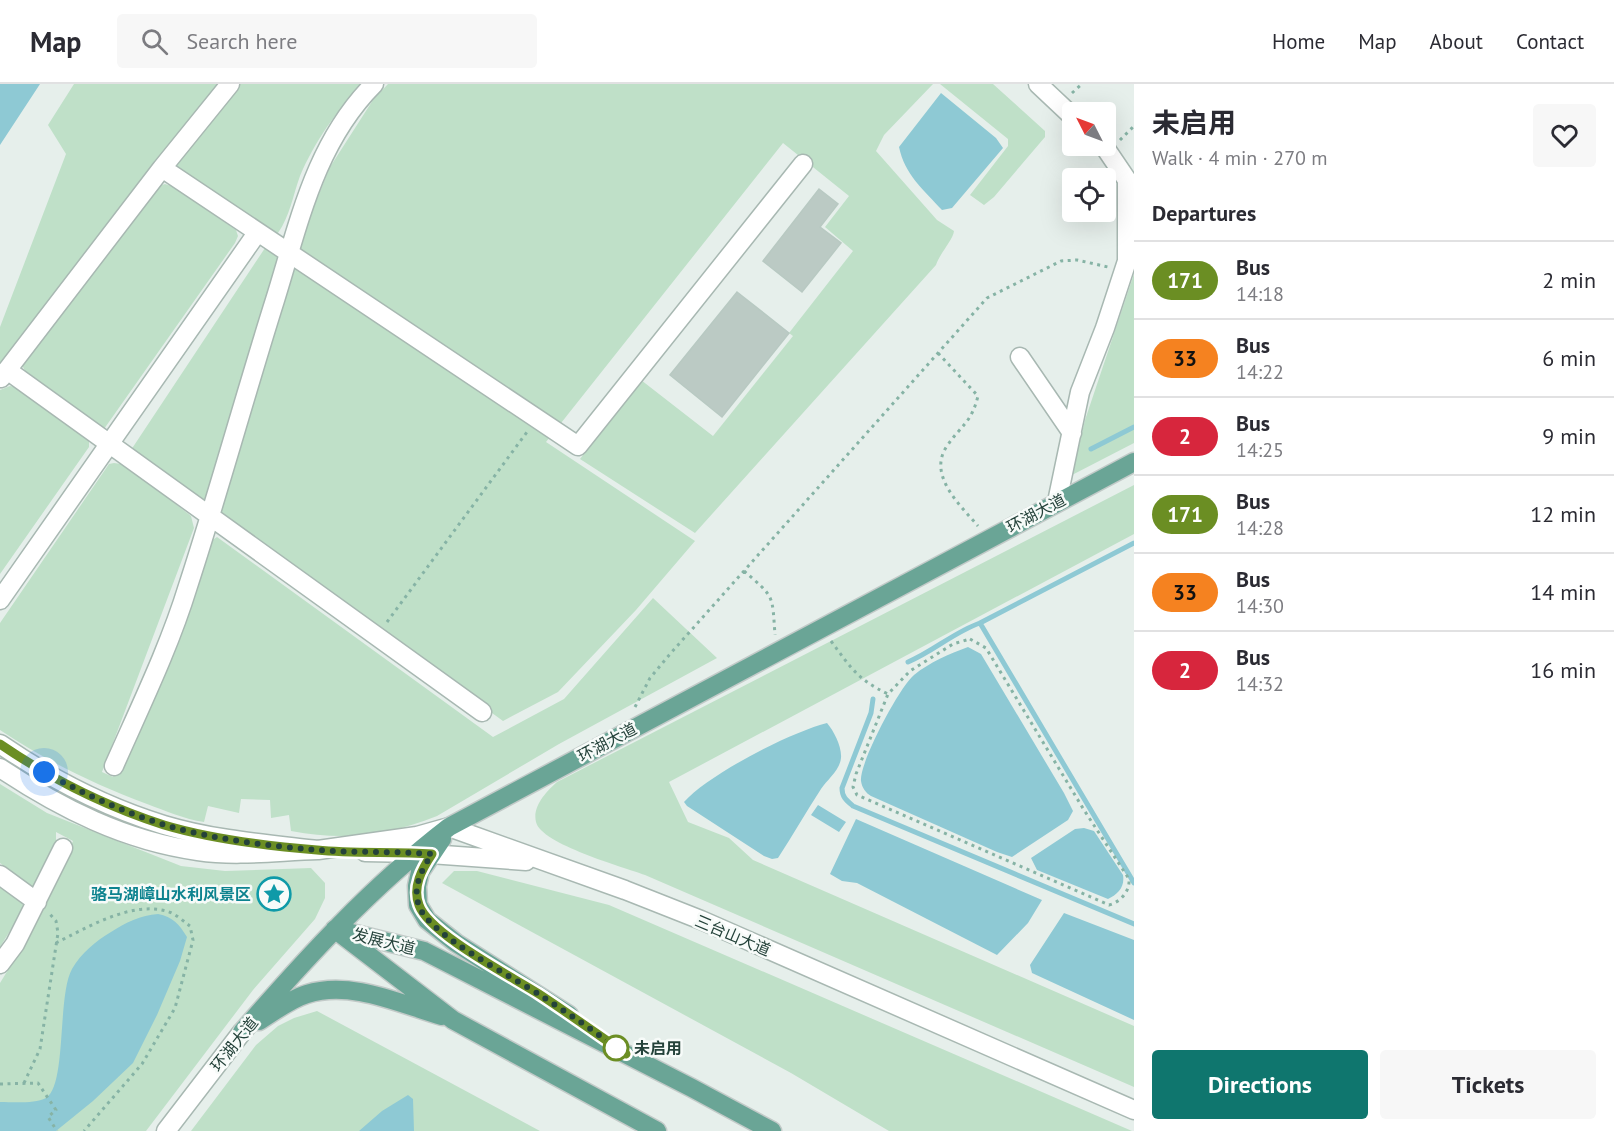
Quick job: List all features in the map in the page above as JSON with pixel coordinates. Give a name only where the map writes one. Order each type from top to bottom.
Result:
[{"type":"main road","name":"环湖大道","points":[[449,827],[1134,462]]},
{"type":"main road","points":[[449,827],[424,854],[417,886],[418,904],[427,920],[456,943],[541,995],[626,1054]]},
{"type":"main road","name":"环湖大道","points":[[242,1032],[335,929],[381,884],[424,854]]},
{"type":"main road","name":"发展大道","points":[[335,929],[453,1020],[657,1131]]},
{"type":"main road","name":"发展大道","points":[[335,929],[424,951],[772,1131]]},
{"type":"main road","points":[[242,1032],[291,1000],[307,993],[336,989],[361,992],[453,1020]]},
{"type":"street","points":[[230,84],[162,168],[4,375],[110,444],[482,712]]},
{"type":"street","points":[[114,766],[158,669],[188,588],[289,254],[320,160],[343,123],[374,84]]},
{"type":"street","points":[[1038,84],[1062,107]]},
{"type":"street","points":[[1057,502],[1080,392],[1105,328],[1127,261],[1127,180],[1111,156]]},
{"type":"street","points":[[162,168],[578,446],[803,164]]},
{"type":"street","points":[[0,600],[257,233]]},
{"type":"street","points":[[1020,357],[1072,433]]},
{"type":"street","points":[[0,744],[44,772],[126,812],[166,825],[221,838],[318,850],[417,836],[449,827]]},
{"type":"street","points":[[0,768],[71,810],[105,826],[149,842],[199,852],[318,850],[545,862]]},
{"type":"street","points":[[33,789],[44,772]]},
{"type":"street","points":[[71,810],[80,791]]},
{"type":"street","name":"三台山大道","points":[[449,827],[625,890],[701,920],[1134,1110]]},
{"type":"street","points":[[0,964],[15,944],[63,849]]},
{"type":"street","points":[[0,875],[37,902]]},
{"type":"street","name":"环湖大道","points":[[166,1131],[242,1032]]},
{"type":"path","points":[[626,732],[635,707],[650,678],[987,298],[1061,261],[1077,260],[1124,270]]},
{"type":"path","points":[[938,353],[978,396],[974,411],[963,429],[946,447],[941,463],[943,481],[954,498],[989,539]]},
{"type":"path","points":[[377,636],[536,419]]},
{"type":"path","points":[[744,571],[769,593],[774,606],[777,652]]},
{"type":"path","points":[[821,628],[856,674],[867,684],[888,694]]},
{"type":"path","points":[[970,639],[986,648],[1084,810],[1129,879],[1130,884],[1125,894],[1116,903],[1109,905],[857,795],[854,787],[856,774],[888,694],[910,671],[953,644],[970,639]]},
{"type":"path","points":[[24,1083],[40,1049],[58,933],[56,921],[37,902]]},
{"type":"path","points":[[56,944],[95,923],[135,910],[152,909],[168,911],[190,926],[193,940],[175,1008],[142,1064],[84,1131]]},
{"type":"path","points":[[0,1084],[38,1083],[56,1110],[48,1117],[57,1131]]},
{"type":"green space","points":[[74,84],[222,84],[0,365],[0,327],[66,154],[48,125]]},
{"type":"green space","points":[[236,84],[363,84],[335,115],[312,151],[300,176],[286,220],[278,233],[269,232],[184,173],[176,165],[176,157]]},
{"type":"green space","points":[[388,84],[933,84],[884,135],[876,151],[937,220],[954,231],[951,238],[936,265],[695,533],[580,459],[641,380],[713,436],[793,336],[789,333],[853,251],[825,227],[849,196],[783,143],[546,442],[695,541],[636,610],[558,692],[503,721],[131,450],[265,248],[300,241],[330,167],[373,100]]},
{"type":"green space","points":[[940,84],[993,84],[1045,131],[1045,137],[994,197],[984,205],[970,195],[1008,146],[1008,139]]},
{"type":"green space","points":[[165,184],[174,187],[236,230],[238,236],[104,429],[27,375],[23,367],[23,359],[156,187]]},
{"type":"green space","points":[[1134,274],[1134,443],[1072,475],[1085,420]]},
{"type":"green space","points":[[10,386],[21,388],[89,439],[89,447],[0,574],[0,390]]},
{"type":"green space","points":[[114,463],[131,469],[191,516],[194,528],[102,772],[113,777],[135,732],[211,541],[217,537],[493,737],[564,699],[653,598],[717,658],[559,744],[437,816],[418,823],[365,835],[311,834],[291,831],[289,815],[271,818],[270,800],[241,799],[239,813],[208,806],[204,822],[182,817],[90,780],[35,752],[0,730],[0,623],[109,464]]},
{"type":"green space","points":[[1134,485],[1134,534],[669,782],[688,822],[729,838],[753,860],[1134,1026],[1134,1087],[645,875],[584,854],[552,838],[541,830],[536,822],[538,805],[557,782]]},
{"type":"green space","points":[[0,784],[47,813],[181,866],[225,871],[311,868],[325,883],[325,898],[315,919],[253,990],[146,1131],[0,1131],[0,983],[27,939],[73,841],[56,832],[56,846],[37,883],[32,887],[0,863]]},
{"type":"green space","points":[[454,871],[477,871],[609,905],[1132,1131],[889,1131],[791,1073],[442,883]]},
{"type":"green space","points":[[0,884],[18,897],[23,905],[18,918],[0,947]]},
{"type":"green space","points":[[317,1011],[540,1131],[191,1131],[256,1045],[278,1026]]},
{"type":"water","points":[[0,84],[40,84],[0,145]]},
{"type":"water","points":[[941,93],[996,138],[1003,148],[952,208],[942,210],[910,174],[899,147]]},
{"type":"water","points":[[968,647],[981,654],[1073,811],[1068,820],[1012,857],[871,796],[864,790],[861,781],[866,758],[873,742],[908,682],[920,670],[933,662]]},
{"type":"water","points":[[827,723],[839,744],[840,762],[778,858],[772,859],[764,856],[684,802],[712,779],[751,755],[793,735]]},
{"type":"water","points":[[818,805],[846,822],[839,832],[811,815]]},
{"type":"water","points":[[856,819],[1042,900],[1028,923],[997,955],[857,883],[842,881],[830,874]]},
{"type":"water","points":[[1084,828],[1094,831],[1123,875],[1120,890],[1108,899],[1037,870],[1031,858],[1075,829]]},
{"type":"water","points":[[1064,913],[1134,940],[1134,1020],[1032,973],[1030,965]]},
{"type":"water","points":[[158,914],[175,922],[187,937],[180,961],[157,1015],[133,1063],[93,1101],[56,1131],[0,1131],[0,1102],[41,1100],[53,1090],[60,1059],[67,982],[76,963],[94,943],[116,929],[139,918]]},
{"type":"water","points":[[408,1095],[413,1099],[414,1131],[359,1131],[382,1111]]},
{"type":"building","points":[[819,189],[838,204],[820,227],[841,243],[802,292],[763,261]]},
{"type":"building","points":[[737,292],[789,333],[722,417],[670,375]]},
{"type":"waterway","points":[[1091,449],[1134,427]]},
{"type":"waterway","points":[[908,662],[927,653],[961,631],[1134,543]]},
{"type":"waterway","points":[[980,623],[1134,883]]},
{"type":"waterway","points":[[873,699],[871,713],[842,788],[846,800],[853,806],[1134,924]]},
{"type":"bus line","name":"171","points":[[0,744],[70,787],[126,812],[166,825],[221,838],[318,850],[432,854],[420,872],[417,886],[418,904],[427,920],[456,943],[541,995],[626,1054]]},
{"type":"place","name":"骆马湖嶂山水利风景区","points":[[274,894]]},
{"type":"place","name":"未启用","points":[[616,1048]]},
{"type":"route","points":[[44,772],[70,787],[126,812],[166,825],[221,838],[318,850],[432,854],[420,872],[417,886],[418,904],[427,920],[456,943],[541,995],[616,1048]]}]
